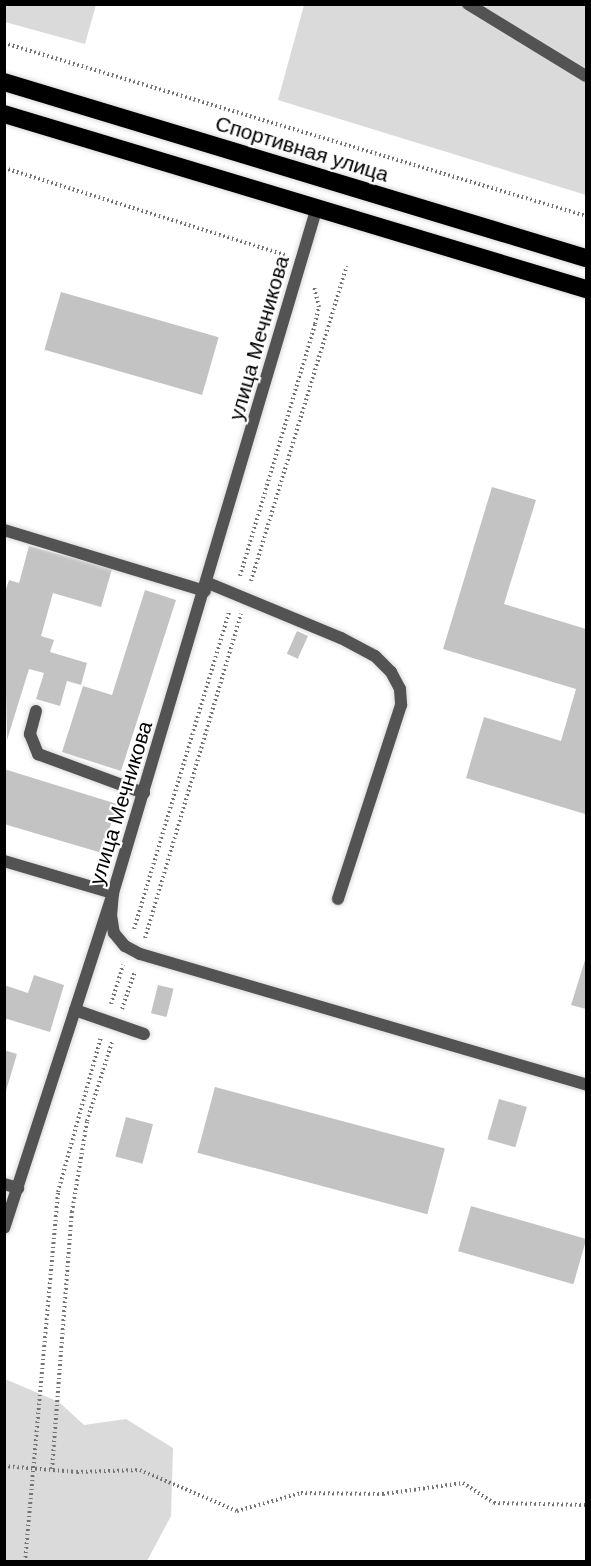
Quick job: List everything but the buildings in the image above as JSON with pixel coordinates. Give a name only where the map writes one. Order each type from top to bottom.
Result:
[{"type":"highway","name":"Спортивная улица","points":[[4,82],[586,258]]},
{"type":"highway","points":[[4,114],[586,289]]},
{"type":"street","points":[[468,4],[586,76]]},
{"type":"street","name":"улица Мечникова","points":[[317,207],[207,587],[113,892],[111,915],[114,933],[125,946],[140,954],[586,1084]]},
{"type":"street","points":[[8,530],[246,598],[375,656],[392,672],[400,689],[401,705],[338,899]]},
{"type":"street","points":[[36,711],[30,734],[38,754],[144,793]]},
{"type":"street","points":[[4,861],[113,892],[4,1228]]},
{"type":"street","points":[[75,1010],[144,1034]]},
{"type":"street","points":[[4,1184],[18,1188]]},
{"type":"path","points":[[4,42],[586,216]]},
{"type":"path","points":[[246,598],[347,266]]},
{"type":"path","points":[[4,1466],[77,1472],[140,1470],[237,1510],[301,1493],[383,1494],[463,1483],[494,1503],[586,1505]]},
{"type":"shaded area","points":[[4,5],[96,5],[85,44],[5,22]]},
{"type":"shaded area","points":[[304,5],[586,5],[586,195],[278,100]]},
{"type":"shaded area","points":[[5,1379],[59,1402],[84,1425],[126,1419],[173,1448],[171,1516],[147,1561],[5,1561]]}]
